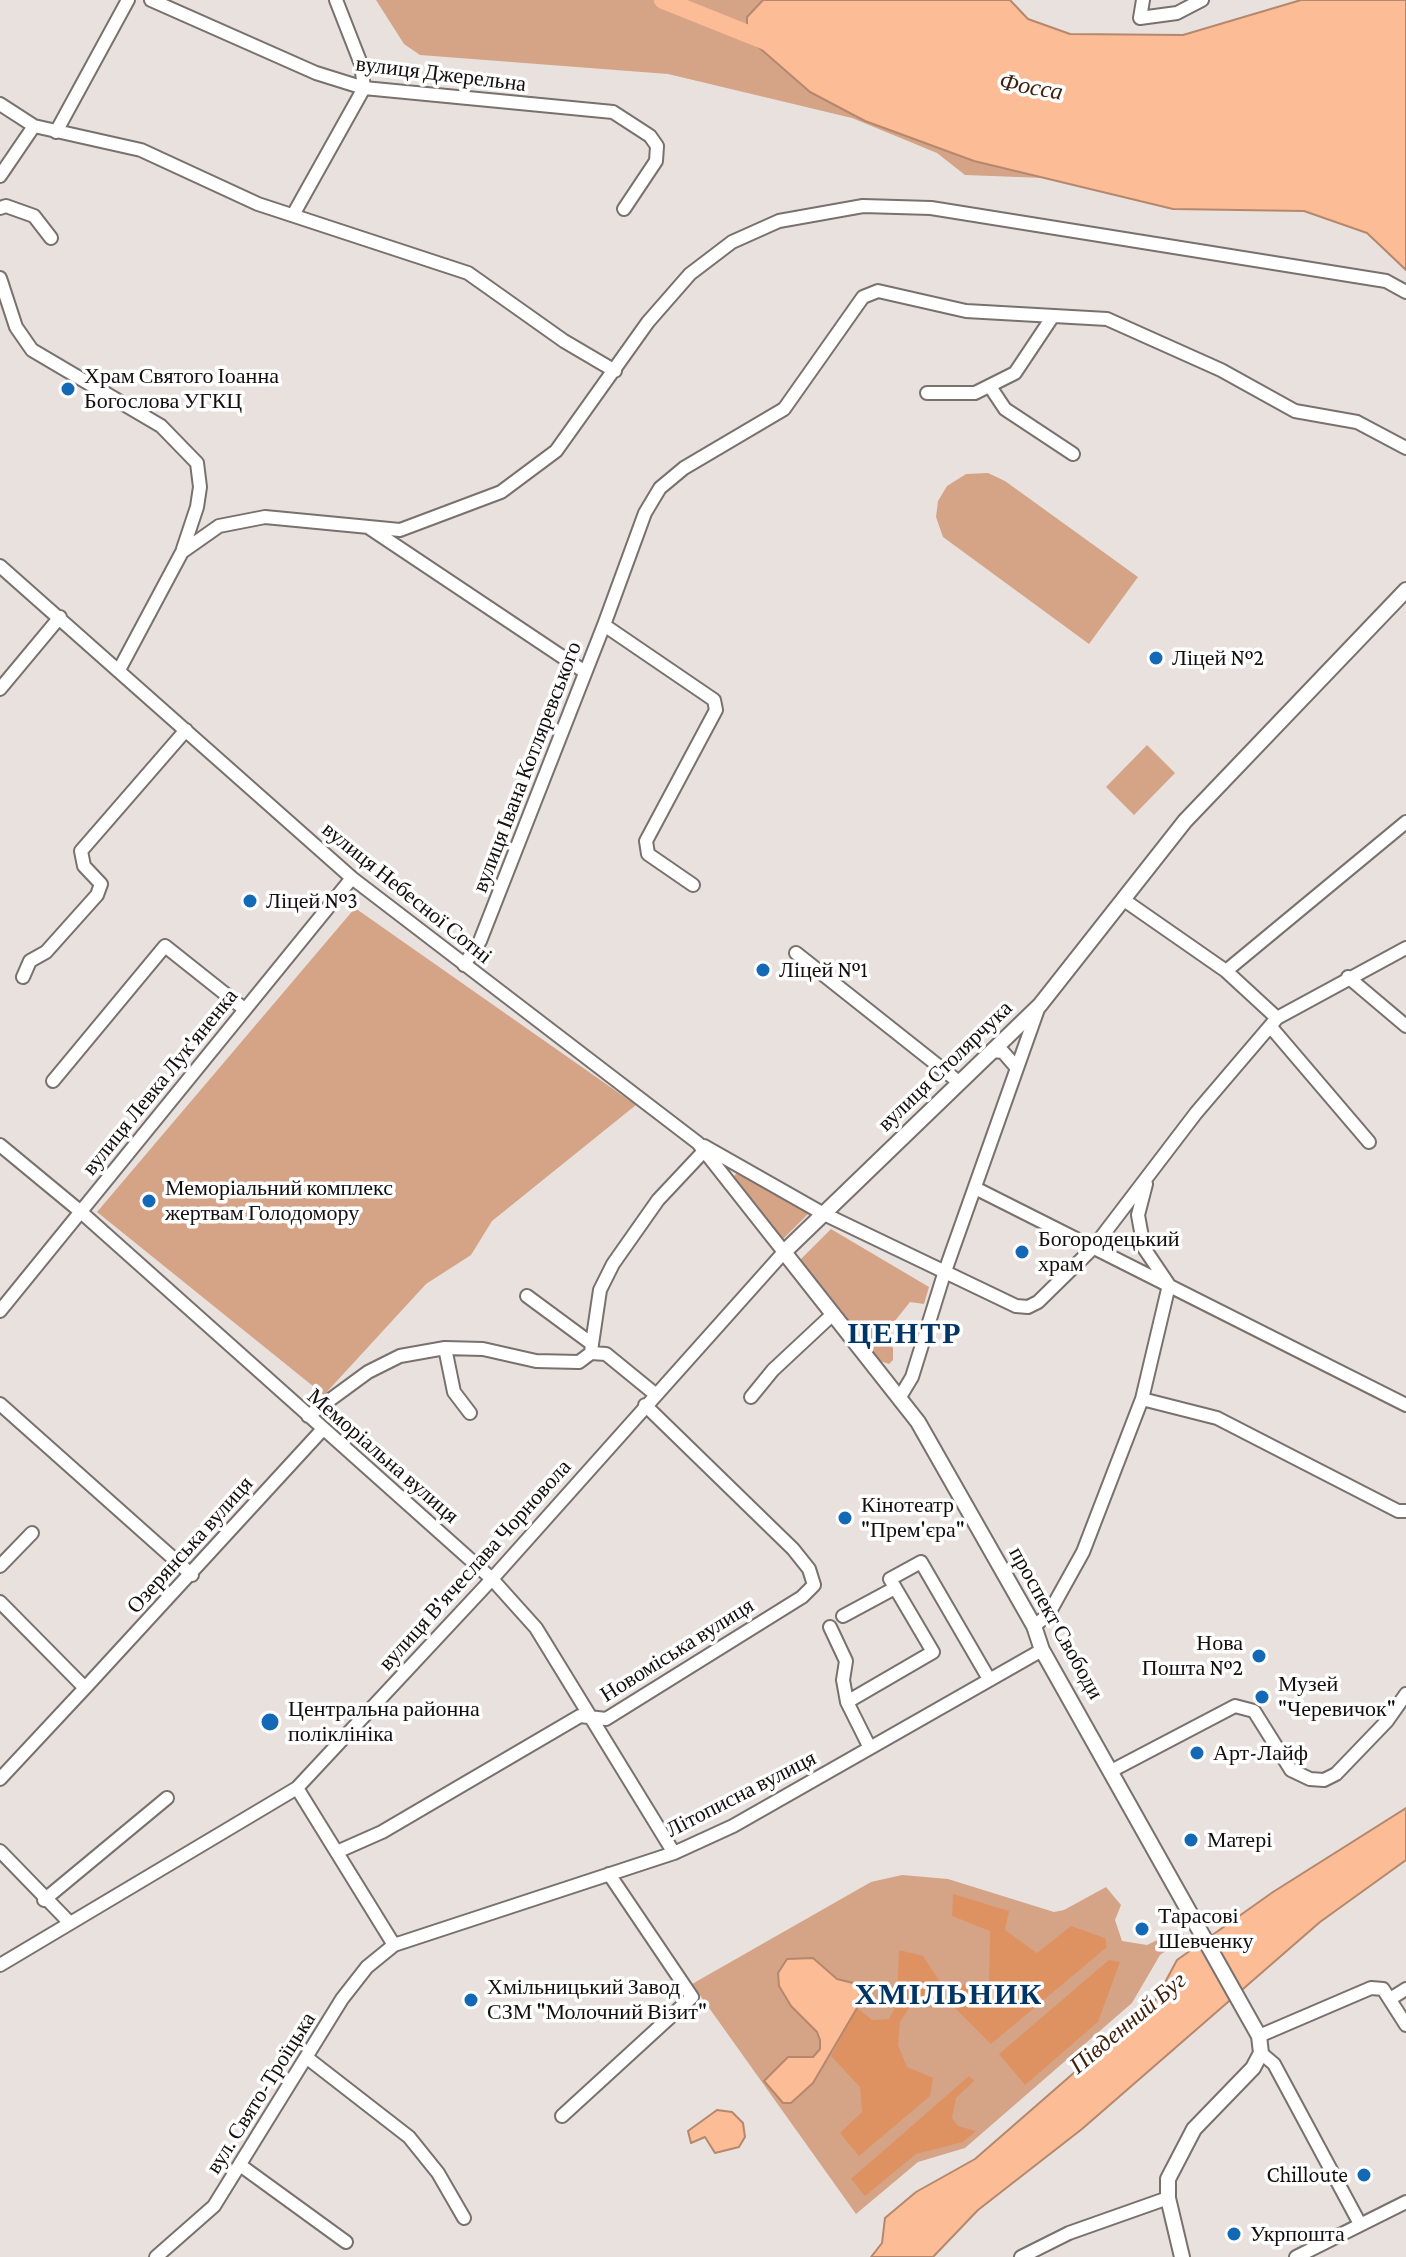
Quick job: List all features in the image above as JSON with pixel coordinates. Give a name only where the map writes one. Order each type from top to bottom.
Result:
[{"type":"main road","name":"вулиця Столярчука","points":[[784,1252],[1040,1005],[1185,821],[1406,590]]},
{"type":"main road","name":"проспект Свободи","points":[[784,1252],[900,1397],[1034,1626],[1042,1650],[1113,1770],[1259,2036]]},
{"type":"main road","points":[[1182,2257],[1168,2198],[1168,2179],[1178,2154],[1194,2129],[1253,2068],[1261,2053],[1259,2036]]},
{"type":"street","points":[[56,132],[128,0]]},
{"type":"street","name":"вулиця Джерельна","points":[[151,0],[316,73],[364,88],[613,112],[650,136],[657,146],[656,161],[624,209]]},
{"type":"street","points":[[293,215],[364,88],[361,64],[336,0]]},
{"type":"street","points":[[1143,0],[1140,18],[1177,13],[1202,0]]},
{"type":"street","points":[[0,104],[34,126],[141,150],[245,199],[468,273],[564,341],[615,371]]},
{"type":"street","points":[[0,176],[34,126]]},
{"type":"street","points":[[0,208],[6,206],[34,216],[51,238]]},
{"type":"street","points":[[182,552],[219,526],[248,518],[400,530],[501,492],[556,451],[660,306],[690,274],[732,242],[779,221],[863,206],[931,208],[1386,281],[1406,292]]},
{"type":"street","points":[[0,278],[16,327],[32,350],[161,426],[197,463],[200,487],[197,507],[182,552],[119,670]]},
{"type":"street","name":"вулиця Івана Котляревського","points":[[464,965],[480,941],[645,513],[660,488],[684,468],[784,409],[863,297],[878,291],[966,311],[1107,319],[1221,370],[1295,411],[1357,422],[1406,448]]},
{"type":"street","points":[[927,393],[975,393],[991,388],[1015,373],[1053,316]]},
{"type":"street","points":[[991,388],[1005,409],[1073,454]]},
{"type":"street","points":[[368,526],[585,672]]},
{"type":"street","name":"вулиця Небесної Сотні","points":[[0,566],[352,878],[701,1147],[784,1252]]},
{"type":"street","points":[[0,689],[60,617]]},
{"type":"street","name":"вулиця Івана Котляревського","points":[[604,625],[714,700],[716,710],[646,841],[648,854],[693,885]]},
{"type":"street","points":[[23,977],[30,961],[46,952],[97,895],[101,884],[84,866],[81,851],[186,730]]},
{"type":"street","points":[[1226,971],[1406,822]]},
{"type":"street","name":"вулиця Левка Лук'яненка","points":[[0,1311],[243,1008],[352,878]]},
{"type":"street","points":[[1124,900],[1226,971],[1274,1022],[1369,1142]]},
{"type":"street","points":[[53,1081],[165,946],[172,948],[243,1008]]},
{"type":"street","points":[[308,1416],[400,1356],[445,1348],[483,1349],[536,1361],[579,1362],[592,1349],[600,1290],[613,1264],[658,1200],[701,1147],[822,1213],[944,1274],[1016,1306],[1028,1307],[1038,1302],[1093,1248],[1196,1113],[1274,1022],[1348,977],[1406,948]]},
{"type":"street","points":[[796,953],[960,1083]]},
{"type":"street","points":[[1348,977],[1406,1026]]},
{"type":"street","points":[[900,1397],[912,1377],[944,1274],[1040,1005]]},
{"type":"street","points":[[992,1051],[1003,1052],[1016,1067]]},
{"type":"street","name":"Меморіальна вулиця","points":[[0,1145],[81,1212],[492,1579],[536,1628],[674,1853]]},
{"type":"street","points":[[1034,1626],[1048,1615],[1083,1552],[1142,1399],[1169,1285],[1144,1248],[1138,1215],[1147,1180]]},
{"type":"street","points":[[975,1188],[1406,1405]]},
{"type":"street","name":"вулиця В'ячеслава Чорновола","points":[[0,1965],[297,1788],[492,1579],[784,1252]]},
{"type":"street","points":[[527,1296],[592,1349],[606,1354],[655,1394]]},
{"type":"street","points":[[751,1397],[773,1370],[833,1314]]},
{"type":"street","points":[[445,1348],[454,1392],[470,1413]]},
{"type":"street","points":[[1142,1399],[1217,1418],[1398,1511],[1406,1511]]},
{"type":"street","points":[[0,1404],[192,1575]]},
{"type":"street","name":"Новоміська вулиця","points":[[339,1851],[382,1832],[580,1716],[606,1719],[802,1597],[814,1585],[809,1569],[793,1549],[645,1405]]},
{"type":"street","name":"Озерянська вулиця","points":[[0,1779],[192,1575],[323,1429]]},
{"type":"street","points":[[0,1566],[32,1533]]},
{"type":"street","points":[[847,1702],[933,1652],[890,1579],[921,1562],[989,1679]]},
{"type":"street","points":[[843,1616],[895,1588]]},
{"type":"street","points":[[0,1602],[85,1688]]},
{"type":"street","points":[[830,1627],[846,1661],[843,1680],[847,1702],[870,1748]]},
{"type":"street","name":"Літописна вулиця","points":[[394,1945],[674,1853],[733,1826],[1042,1650]]},
{"type":"street","points":[[1113,1770],[1235,1706],[1254,1711],[1291,1770],[1310,1779],[1324,1780],[1336,1774],[1367,1742],[1406,1694]]},
{"type":"street","points":[[297,1788],[339,1851],[394,1945]]},
{"type":"street","points":[[44,1900],[167,1798]]},
{"type":"street","points":[[0,1851],[44,1900],[70,1923]]},
{"type":"street","points":[[562,2116],[692,1997],[609,1874]]},
{"type":"street","name":"вул. Свято-Троїцька","points":[[156,2257],[214,2206],[306,2057],[367,1967],[394,1945]]},
{"type":"street","points":[[1259,2036],[1371,1988],[1383,1989],[1406,2025]]},
{"type":"street","points":[[1390,1999],[1406,1989]]},
{"type":"street","points":[[1261,2053],[1274,2064],[1360,2224]]},
{"type":"street","points":[[306,2057],[409,2137],[438,2173],[464,2218]]},
{"type":"street","points":[[240,2165],[346,2242]]},
{"type":"street","points":[[1021,2257],[1069,2233],[1168,2198]]},
{"type":"street","points":[[1296,2257],[1406,2202]]},
{"type":"shaded area","points":[[376,0],[836,0],[1044,178],[965,175],[937,153],[852,118],[668,74],[420,55],[404,44]]},
{"type":"shaded area","points":[[988,473],[1005,481],[1138,577],[1089,644],[943,537],[936,517],[938,501],[947,486],[966,474]]},
{"type":"shaded area","points":[[1147,745],[1175,773],[1134,815],[1106,787]]},
{"type":"shaded area","points":[[355,908],[636,1105],[492,1221],[471,1255],[426,1284],[324,1395],[97,1212]]},
{"type":"shaded area","points":[[739,1171],[810,1212],[783,1239],[732,1178]]},
{"type":"shaded area","points":[[831,1229],[929,1287],[924,1304],[910,1302],[883,1336],[893,1348],[893,1360],[889,1364],[880,1361],[800,1260]]},
{"type":"shaded area","points":[[902,1875],[948,1879],[1054,1912],[1064,1910],[1106,1887],[1121,1905],[1115,1920],[1122,1941],[1147,1945],[1180,1929],[1186,1937],[1160,1955],[1132,2003],[965,2148],[918,2162],[856,2214],[692,1984],[871,1882]]},
{"type":"shaded area","points":[[953,1894],[1009,1911],[1005,1930],[1037,1953],[1071,1926],[1105,1938],[1107,1947],[991,2044],[953,2006],[930,2000],[913,2002],[900,2022],[898,2045],[907,2067],[933,2078],[930,2096],[859,2156],[840,2133],[862,2112],[860,2087],[831,2056],[857,2008],[872,2020],[889,2019],[897,2004],[899,1950],[923,1956],[943,1986],[989,1983],[990,1931],[952,1916]]},
{"type":"shaded area","points":[[1109,1960],[1120,1962],[1098,2022],[1025,2085],[999,2054]]},
{"type":"shaded area","points":[[969,2076],[974,2081],[956,2098],[952,2118],[958,2126],[976,2131],[963,2142],[916,2154],[865,2196],[851,2179]]},
{"type":"water","points":[[763,0],[1010,0],[1028,19],[1070,34],[1183,35],[1301,0],[1406,0],[1406,270],[1367,233],[1304,211],[1173,209],[974,161],[865,121],[810,92],[747,37],[747,17]]},
{"type":"water","points":[[1406,1808],[1406,1860],[1320,1922],[1082,2129],[978,2210],[933,2257],[871,2257],[882,2243],[885,2218],[916,2192],[975,2159],[1154,2003],[1177,1960],[1273,1892]]},
{"type":"water","points":[[813,1958],[837,1979],[853,1983],[860,1992],[857,2008],[813,2083],[791,2103],[783,2103],[764,2081],[788,2057],[813,2057],[820,2049],[820,2040],[817,2032],[791,2006],[779,1986],[778,1973],[787,1959]]},
{"type":"water","points":[[717,2110],[732,2112],[743,2123],[745,2137],[739,2147],[715,2153],[705,2137],[691,2143],[688,2131]]},
{"type":"waterway","name":"Фосса","points":[[663,0],[768,42]]},
{"type":"place","name":"Храм Святого Іоанна Богослова УГКЦ","points":[[68,389]]},
{"type":"place","name":"Ліцей №2","points":[[1156,658]]},
{"type":"place","name":"Ліцей №3","points":[[250,901]]},
{"type":"place","name":"Ліцей №1","points":[[763,970]]},
{"type":"place","name":"Меморіальний комплекс жертвам Голодомору","points":[[149,1201]]},
{"type":"place","name":"Богородецький храм","points":[[1022,1252]]},
{"type":"place","name":"Кінотеатр \"Прем'єра\"","points":[[845,1518]]},
{"type":"place","name":"Нова Пошта №2","points":[[1259,1656]]},
{"type":"place","name":"Музей \"Черевичок\"","points":[[1262,1697]]},
{"type":"place","name":"Центральна районна поліклініка","points":[[270,1722]]},
{"type":"place","name":"Арт-Лайф","points":[[1197,1753]]},
{"type":"place","name":"Матері","points":[[1191,1840]]},
{"type":"place","name":"Тарасові Шевченку","points":[[1142,1929]]},
{"type":"place","name":"Хмільницький Завод СЗМ \"Молочний Візит\"","points":[[471,2000]]},
{"type":"place","name":"Chilloute","points":[[1364,2175]]},
{"type":"place","name":"Укрпошта","points":[[1234,2234]]},
{"type":"district","name":"ЦЕНТР","points":[[905,1334]]},
{"type":"district","name":"ХМІЛЬНИК","points":[[949,1995]]},
{"type":"water label","name":"Південний Буг","points":[[1128,2023]]}]
